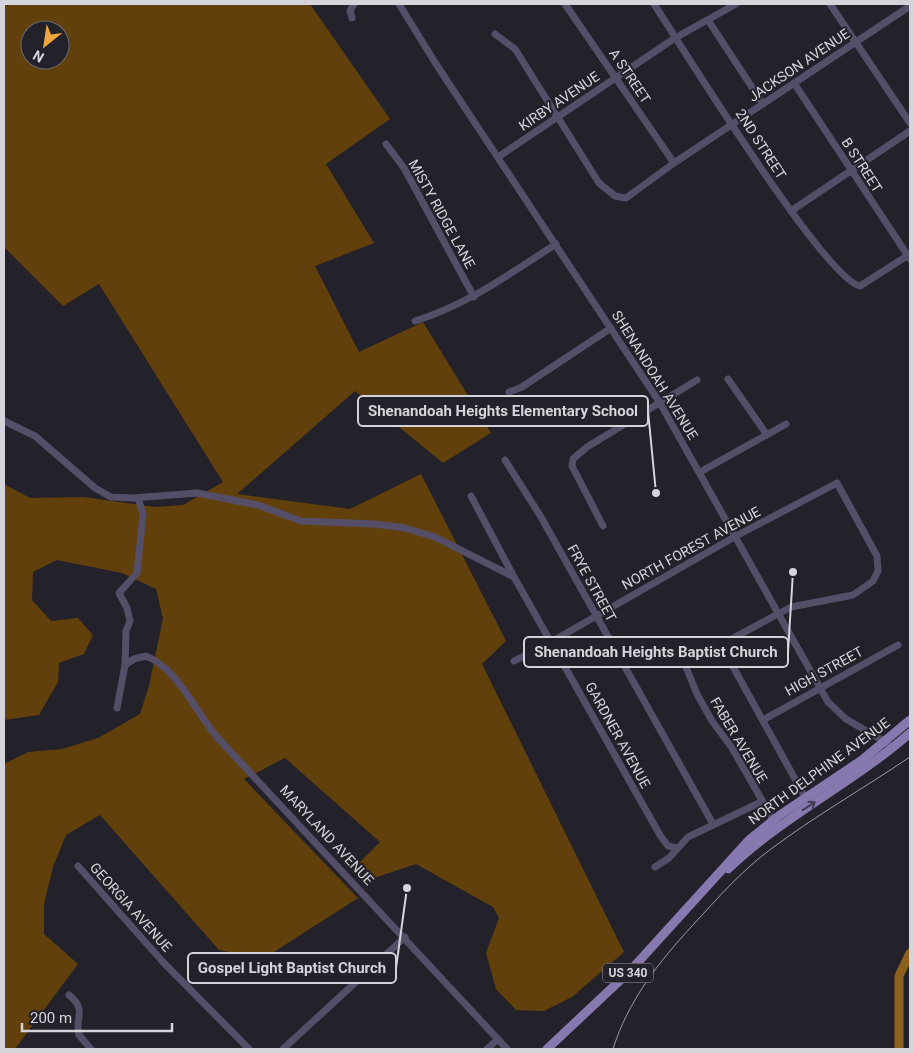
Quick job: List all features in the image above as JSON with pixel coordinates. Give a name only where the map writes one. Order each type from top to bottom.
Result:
[{"type":"main road","name":"NORTH DELPHINE AVENUE","points":[[547,1049],[630,971],[735,854],[889,745],[910,720]]},
{"type":"main road","name":"NORTH DELPHINE AVENUE","points":[[775,824],[805,798],[862,760],[910,733]]},
{"type":"street","points":[[352,18],[351,8],[354,4]]},
{"type":"street","name":"SHENANDOAH AVENUE","points":[[400,4],[436,64],[660,403],[828,702],[839,714],[889,745]]},
{"type":"street","name":"A STREET","points":[[565,4],[674,163]]},
{"type":"street","name":"2ND STREET","points":[[654,4],[791,211],[832,265],[849,282],[860,286],[909,257]]},
{"type":"street","name":"KIRBY AVENUE","points":[[498,157],[676,38],[736,4]]},
{"type":"street","points":[[830,4],[910,123]]},
{"type":"street","name":"JACKSON AVENUE","points":[[558,117],[599,183],[615,196],[629,197],[674,163],[910,6]]},
{"type":"street","points":[[708,20],[763,104]]},
{"type":"street","points":[[495,34],[515,50],[558,117]]},
{"type":"street","name":"B STREET","points":[[794,83],[909,257]]},
{"type":"street","points":[[791,211],[910,130]]},
{"type":"street","name":"MISTY RIDGE LANE","points":[[386,144],[404,168],[474,297]]},
{"type":"street","points":[[415,321],[432,316],[474,297],[556,244]]},
{"type":"street","points":[[509,392],[522,387],[611,328]]},
{"type":"street","points":[[728,379],[767,434]]},
{"type":"street","points":[[603,526],[572,466],[573,460],[587,447],[698,380]]},
{"type":"street","points":[[4,422],[35,436],[95,488],[111,497],[138,498],[197,493],[258,505],[301,521],[394,526],[422,533],[458,548],[514,577]]},
{"type":"street","points":[[700,472],[786,424]]},
{"type":"street","name":"FRYE STREET","points":[[505,460],[541,517],[713,824]]},
{"type":"street","name":"NORTH FOREST AVENUE","points":[[514,661],[835,482],[842,488],[879,560],[878,571],[873,581],[856,594],[846,598],[801,604],[779,613]]},
{"type":"street","name":"GARDNER AVENUE","points":[[471,496],[514,577],[660,835],[668,846],[677,848]]},
{"type":"street","points":[[117,708],[125,665],[126,631],[130,621],[128,608],[119,593],[137,574],[143,514],[138,498]]},
{"type":"street","points":[[779,613],[721,645],[805,798]]},
{"type":"street","name":"FABER AVENUE","points":[[721,645],[689,662],[686,670],[712,721],[732,748],[775,824]]},
{"type":"street","name":"HIGH STREET","points":[[763,720],[898,645]]},
{"type":"street","name":"MARYLAND AVENUE","points":[[125,665],[134,658],[146,656],[164,668],[196,706],[216,736],[507,1049]]},
{"type":"street","points":[[655,867],[669,858],[688,837],[761,802]]},
{"type":"street","name":"GEORGIA AVENUE","points":[[78,866],[163,962],[249,1049]]},
{"type":"street","points":[[283,1049],[405,938]]},
{"type":"street","points":[[69,995],[78,1003],[80,1010],[79,1035],[91,1049]]},
{"type":"street","points":[[487,1049],[498,1039]]},
{"type":"shaded area","points":[[4,4],[310,4],[390,119],[326,164],[374,243],[315,266],[359,352],[423,322],[491,433],[443,463],[355,391],[237,494],[350,509],[421,474],[506,641],[482,664],[624,952],[572,997],[544,1011],[516,1010],[496,989],[486,953],[499,918],[493,907],[416,864],[374,878],[359,863],[380,842],[285,758],[244,779],[358,898],[263,959],[219,950],[100,815],[66,835],[53,867],[44,904],[44,934],[78,964],[15,1049],[4,1049],[4,764],[28,752],[62,749],[98,738],[140,714],[149,686],[163,618],[156,589],[122,573],[57,560],[33,572],[32,600],[51,621],[78,618],[93,635],[84,654],[59,663],[58,682],[39,715],[4,720],[4,484],[30,498],[84,497],[155,507],[183,505],[223,482],[99,284],[63,306],[4,247]]},
{"type":"waterway","points":[[899,1049],[899,976],[910,953]]},
{"type":"railway","points":[[613,1049],[619,1031],[645,983],[667,954],[739,876],[788,837],[910,757]]},
{"type":"place","name":"Shenandoah Heights Elementary School","points":[[656,493]]},
{"type":"place","name":"Shenandoah Heights Baptist Church","points":[[793,572]]},
{"type":"place","name":"Gospel Light Baptist Church","points":[[407,888]]}]
